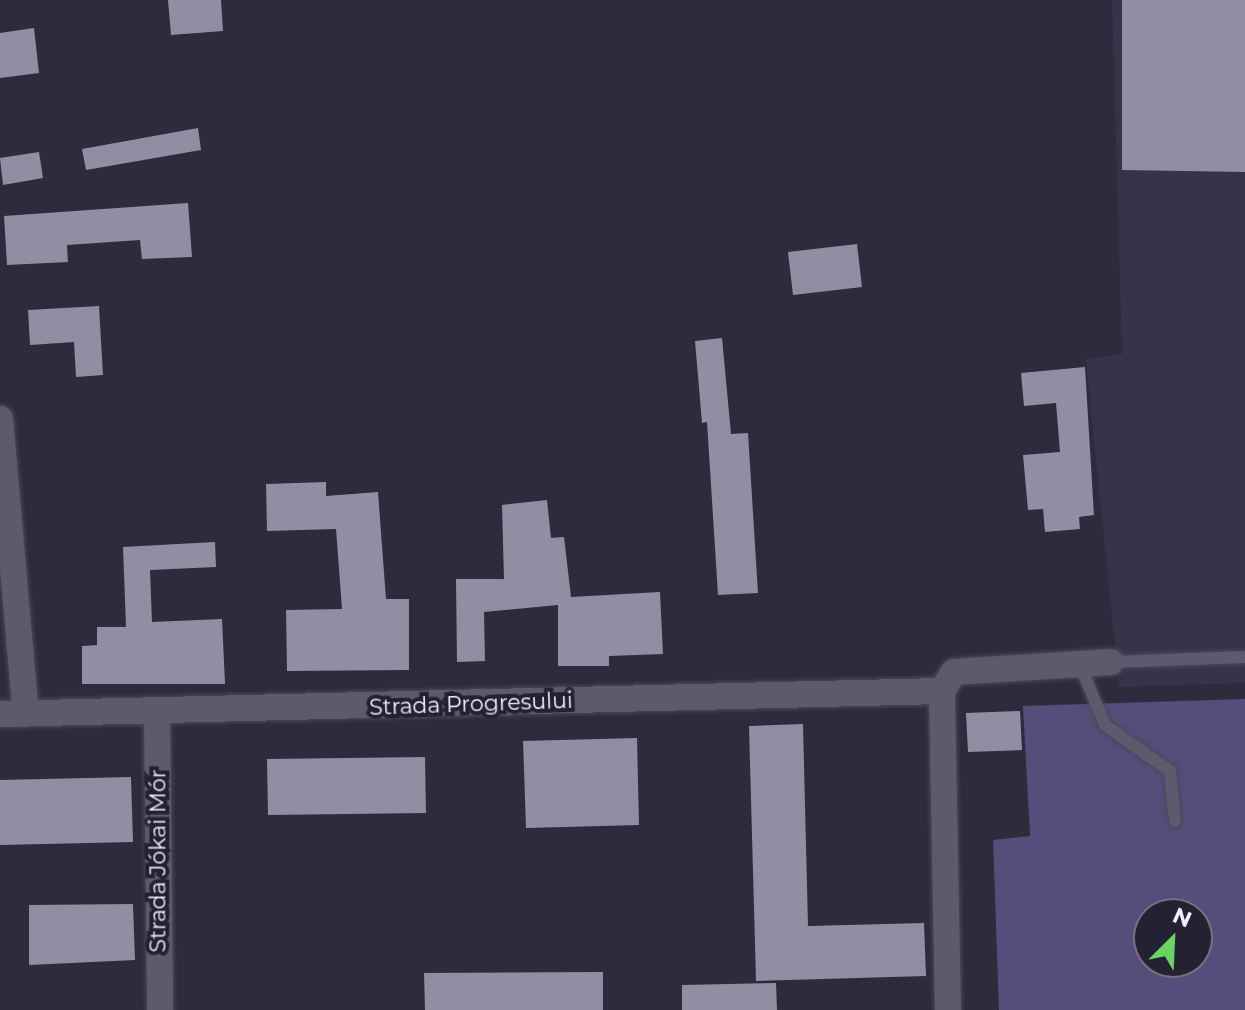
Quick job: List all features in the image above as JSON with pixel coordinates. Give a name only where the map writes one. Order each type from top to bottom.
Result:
[{"type":"street","points":[[0,419],[13,714]]},
{"type":"street","points":[[948,1010],[942,691],[954,672],[1111,662]]},
{"type":"street","name":"Strada Progresului","points":[[13,714],[942,691]]},
{"type":"street","name":"Strada Jókai Mór","points":[[157,712],[160,1010]]},
{"type":"lane","points":[[1111,662],[1245,657]]},
{"type":"lane","points":[[1079,663],[1111,731],[1170,771],[1175,821]]},
{"type":"shaded area","points":[[1112,0],[1245,0],[1245,683],[1119,687],[1086,359],[1122,354]]},
{"type":"shaded area","points":[[1245,699],[1245,1010],[999,1010],[993,840],[1030,836],[1023,706]]},
{"type":"building","points":[[168,0],[221,0],[223,31],[171,35]]},
{"type":"building","points":[[1122,0],[1245,0],[1245,172],[1122,170]]},
{"type":"building","points":[[34,28],[39,73],[0,78],[0,33]]},
{"type":"building","points":[[198,128],[201,150],[86,170],[82,149]]},
{"type":"building","points":[[39,152],[43,178],[3,185],[0,158]]},
{"type":"building","points":[[188,203],[192,257],[142,259],[140,240],[67,245],[68,262],[7,265],[4,216]]},
{"type":"building","points":[[857,244],[862,287],[793,295],[788,252]]},
{"type":"building","points":[[99,306],[103,375],[76,377],[74,342],[30,345],[28,310]]},
{"type":"building","points":[[722,338],[731,434],[748,433],[758,593],[718,595],[707,422],[702,423],[695,341]]},
{"type":"building","points":[[1085,367],[1094,515],[1079,517],[1080,529],[1045,532],[1043,509],[1028,510],[1023,455],[1060,452],[1056,403],[1024,406],[1021,373]]},
{"type":"building","points":[[326,482],[326,496],[378,492],[386,599],[409,599],[409,670],[287,671],[286,610],[342,609],[336,529],[267,531],[266,484]]},
{"type":"building","points":[[547,500],[551,538],[564,537],[571,597],[660,592],[663,654],[609,656],[609,666],[558,666],[558,605],[484,612],[485,661],[457,662],[456,579],[504,579],[502,505]]},
{"type":"building","points":[[215,542],[216,567],[150,570],[152,622],[222,619],[225,684],[82,684],[82,646],[97,645],[97,627],[126,627],[123,547]]},
{"type":"building","points":[[1020,711],[1022,750],[968,752],[966,713]]},
{"type":"building","points":[[803,724],[808,926],[924,923],[926,976],[756,981],[749,726]]},
{"type":"building","points":[[637,738],[639,825],[526,828],[523,741]]},
{"type":"building","points":[[425,757],[426,813],[268,815],[267,759]]},
{"type":"building","points":[[131,777],[133,842],[0,845],[0,780]]},
{"type":"building","points":[[133,904],[135,960],[29,965],[29,905]]},
{"type":"building","points":[[603,972],[603,1010],[425,1010],[424,973]]},
{"type":"building","points":[[776,983],[777,1010],[682,1010],[682,985]]}]
